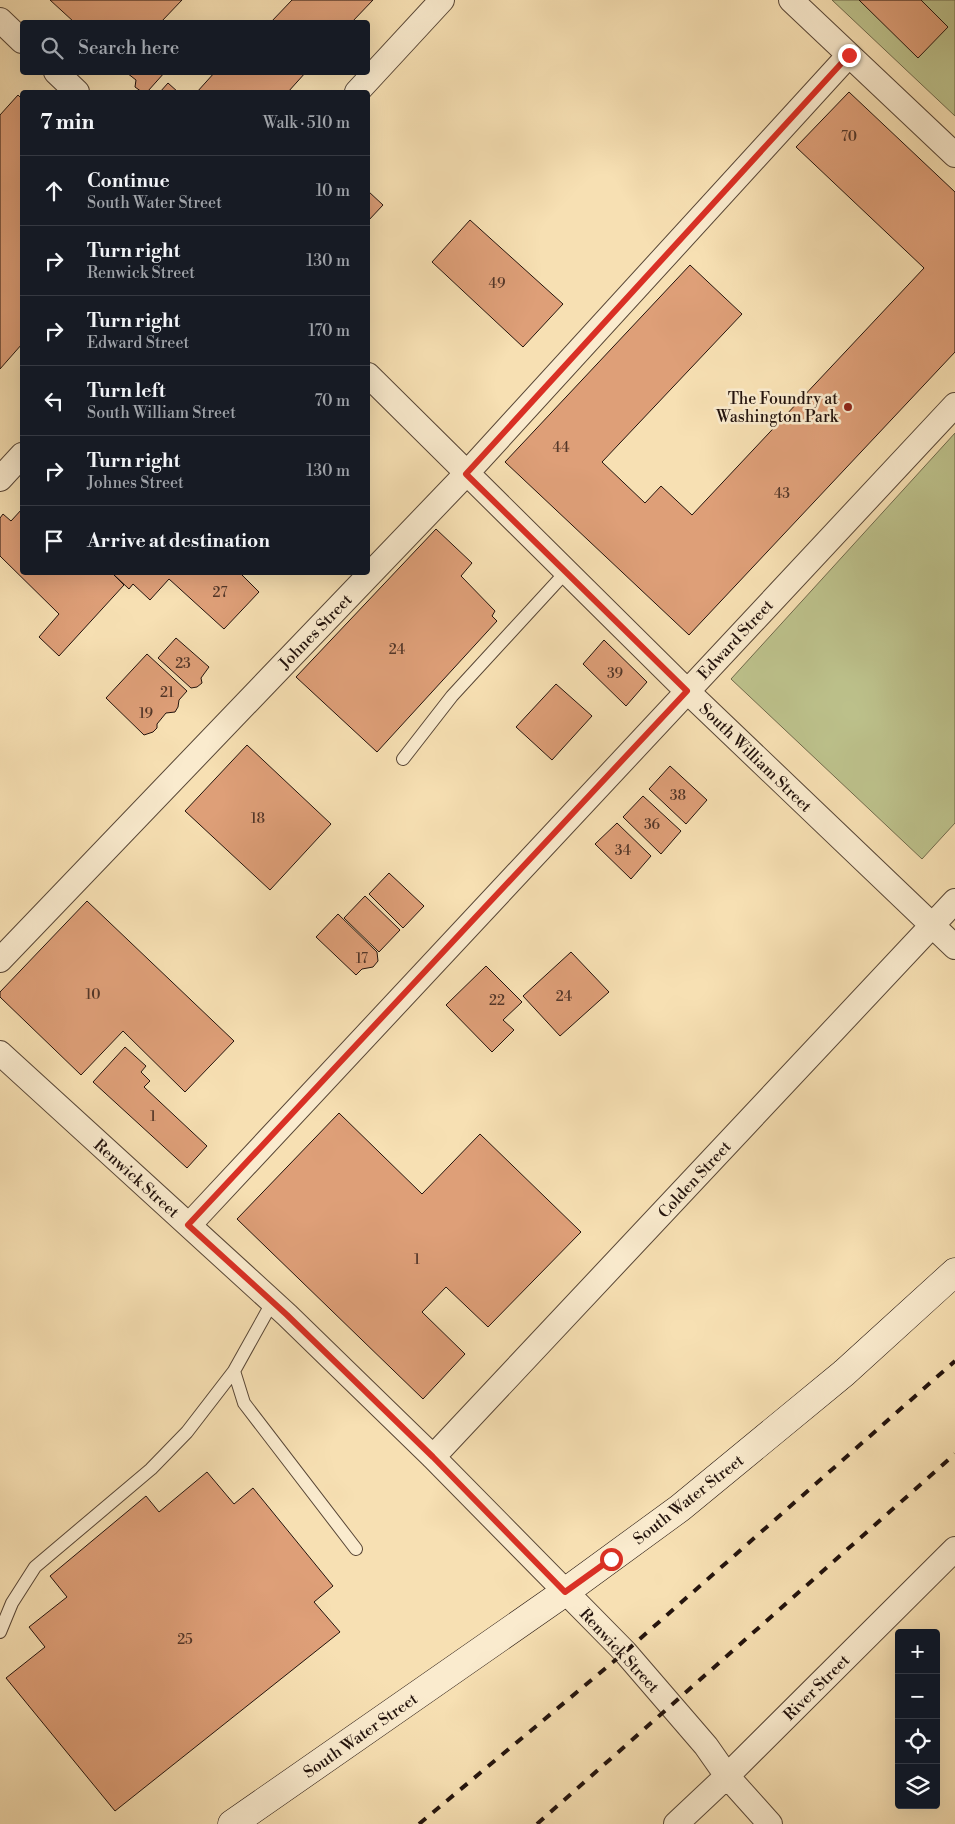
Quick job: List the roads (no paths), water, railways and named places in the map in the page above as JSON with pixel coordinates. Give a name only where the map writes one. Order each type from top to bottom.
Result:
[{"type":"street","points":[[360,90],[442,0]]},
{"type":"street","points":[[791,0],[955,155]]},
{"type":"street","points":[[0,20],[20,39]]},
{"type":"street","name":"Johnes Street","points":[[370,574],[466,474],[849,55]]},
{"type":"street","points":[[59,75],[75,90]]},
{"type":"street","name":"South William Street","points":[[370,377],[687,691],[955,947]]},
{"type":"street","name":"Edward Street","points":[[188,1225],[955,405]]},
{"type":"street","points":[[0,479],[20,457]]},
{"type":"street","name":"Johnes Street","points":[[0,960],[369,575]]},
{"type":"street","name":"Colden Street","points":[[433,1457],[955,901]]},
{"type":"street","name":"Renwick Street","points":[[0,1053],[273,1302],[433,1457],[625,1652],[706,1746],[727,1776],[770,1824]]},
{"type":"street","name":"South Water Street","points":[[232,1824],[565,1592],[680,1508],[844,1373],[955,1272]]},
{"type":"street","name":"River Street","points":[[676,1824],[727,1776],[955,1549]]},
{"type":"lane","points":[[403,759],[452,696],[566,572]]},
{"type":"lane","points":[[0,1632],[12,1603],[36,1567],[151,1469],[188,1432],[234,1371],[273,1302]]},
{"type":"lane","points":[[234,1371],[244,1402],[356,1549]]},
{"type":"railway","points":[[419,1824],[625,1652],[955,1361]]},
{"type":"railway","points":[[537,1824],[955,1454]]},
{"type":"place","name":"The Foundry at Washington Park","points":[[848,407]]}]
